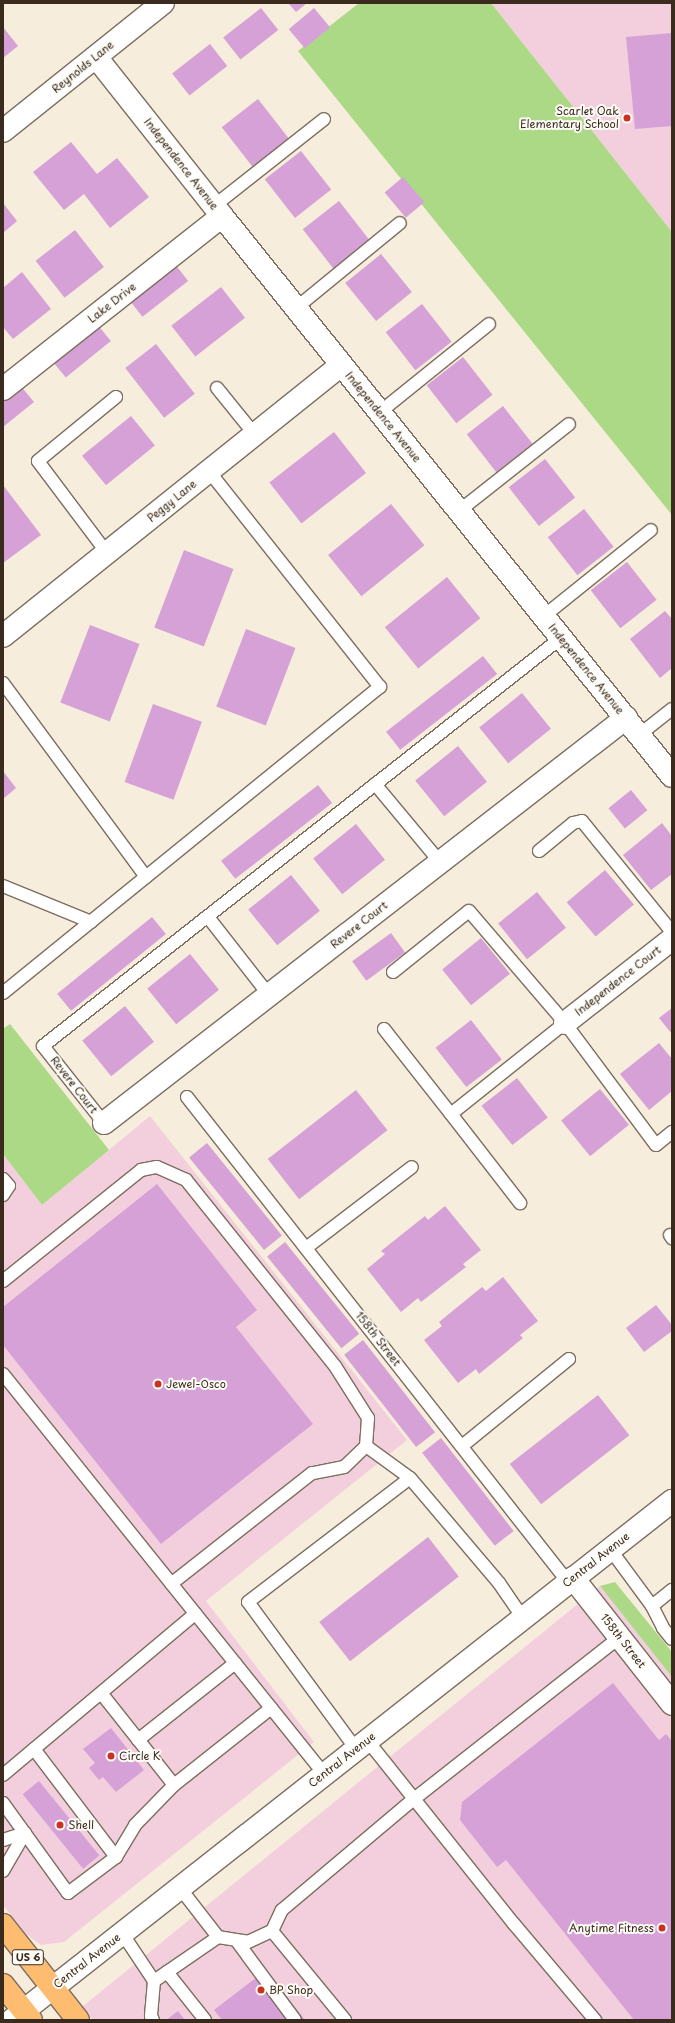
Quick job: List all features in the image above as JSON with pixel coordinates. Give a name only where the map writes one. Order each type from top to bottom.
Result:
[{"type":"main road","name":"US 6","points":[[3,1925],[78,2020]]},
{"type":"main road","points":[[3,1985],[22,2017]]},
{"type":"street","name":"Reynolds Lane","points":[[3,131],[163,3]]},
{"type":"street","name":"Independence Avenue","points":[[96,56],[218,211],[672,776]]},
{"type":"street","name":"Lake Drive","points":[[3,389],[218,211]]},
{"type":"street","name":"Peggy Lane","points":[[3,636],[342,365]]},
{"type":"street","name":"Revere Court","points":[[104,1123],[626,718]]},
{"type":"street","name":"Independence Court","points":[[565,1023],[672,940]]},
{"type":"street","name":"Central Avenue","points":[[22,2017],[53,1988],[122,1933],[672,1501]]},
{"type":"street","name":"158th Street","points":[[571,1580],[620,1637],[672,1704]]},
{"type":"lane","points":[[218,211],[324,119]]},
{"type":"lane","points":[[296,308],[400,223]]},
{"type":"lane","points":[[380,412],[490,324]]},
{"type":"lane","points":[[217,388],[255,435]]},
{"type":"lane","points":[[107,553],[38,461],[116,397]]},
{"type":"lane","points":[[459,511],[569,424]]},
{"type":"lane","points":[[3,993],[380,687],[209,471]]},
{"type":"lane","points":[[544,616],[651,530]]},
{"type":"lane","name":"Revere Court","points":[[104,1123],[43,1046],[561,638]]},
{"type":"lane","points":[[3,683],[146,877]]},
{"type":"lane","points":[[639,735],[672,709]]},
{"type":"lane","points":[[375,784],[440,862]]},
{"type":"lane","points":[[539,851],[573,823],[582,822],[672,932]]},
{"type":"lane","points":[[3,886],[91,922]]},
{"type":"lane","points":[[393,972],[469,910],[565,1023],[656,1145],[672,1132]]},
{"type":"lane","points":[[208,917],[269,995]]},
{"type":"lane","points":[[451,1114],[565,1023]]},
{"type":"lane","points":[[384,1029],[520,1203]]},
{"type":"lane","name":"158th Street","points":[[187,1097],[462,1446],[571,1580]]},
{"type":"lane","points":[[306,1248],[412,1166]]},
{"type":"lane","points":[[3,1281],[141,1170],[157,1167],[186,1180],[335,1366],[368,1418],[366,1446],[344,1467],[312,1473],[171,1584]]},
{"type":"lane","points":[[3,1179],[9,1186],[3,1195]]},
{"type":"lane","points":[[462,1446],[569,1359]]},
{"type":"lane","points":[[3,1374],[324,1774]]},
{"type":"lane","points":[[366,1446],[410,1478],[499,1583],[523,1618]]},
{"type":"lane","points":[[410,1478],[248,1602],[362,1745],[414,1799],[595,2020]]},
{"type":"lane","points":[[610,1549],[652,1606],[663,1628],[672,1639]]},
{"type":"lane","points":[[652,1606],[672,1590]]},
{"type":"lane","points":[[3,1775],[195,1614]]},
{"type":"lane","points":[[180,1888],[218,1937],[248,1942],[272,1931],[282,1910],[414,1799],[620,1637]]},
{"type":"lane","points":[[138,1740],[235,1663]]},
{"type":"lane","points":[[101,1693],[174,1785]]},
{"type":"lane","points":[[3,1803],[68,1893],[116,1857],[135,1825],[174,1785],[271,1708]]},
{"type":"lane","points":[[34,1749],[116,1857]]},
{"type":"lane","points":[[3,1840],[25,1833]]},
{"type":"lane","points":[[3,1871],[25,1833]]},
{"type":"lane","points":[[272,1931],[345,2020]]},
{"type":"lane","points":[[122,1933],[154,1981],[151,2016],[153,2020]]},
{"type":"lane","points":[[154,1981],[218,1937]]},
{"type":"lane","points":[[236,1940],[295,2020]]},
{"type":"lane","points":[[167,1972],[206,2020]]},
{"type":"shaded area","name":"Scarlet Oak Elementary School","points":[[491,3],[672,3],[672,232]]},
{"type":"shaded area","points":[[150,1116],[407,1440],[206,1601],[314,1742],[64,1942],[41,1945],[26,1934],[3,1905],[3,1154],[42,1205]]},
{"type":"shaded area","points":[[600,1586],[672,1677],[672,2020],[93,2020],[82,2007]]},
{"type":"green space","points":[[359,3],[491,3],[672,232],[672,515],[298,51]]},
{"type":"green space","points":[[10,1024],[109,1150],[42,1205],[3,1154],[3,1029]]},
{"type":"green space","points":[[615,1582],[672,1652],[672,1677],[600,1586]]},
{"type":"building","points":[[288,3],[307,3],[296,12]]},
{"type":"building","points":[[261,8],[278,30],[240,60],[223,38]]},
{"type":"building","points":[[314,8],[330,27],[305,48],[289,29]]},
{"type":"building","points":[[3,27],[18,46],[3,58]]},
{"type":"building","points":[[672,33],[672,126],[635,129],[626,37]]},
{"type":"building","points":[[210,44],[227,66],[189,96],[172,74]]},
{"type":"building","points":[[258,99],[289,138],[253,167],[222,127]]},
{"type":"building","points":[[71,142],[97,174],[117,158],[149,197],[110,228],[84,194],[64,210],[33,172]]},
{"type":"building","points":[[301,151],[331,190],[295,218],[265,179]]},
{"type":"building","points":[[403,177],[424,202],[406,218],[385,192]]},
{"type":"building","points":[[339,201],[370,240],[334,269],[303,229]]},
{"type":"building","points":[[3,203],[17,221],[3,233]]},
{"type":"building","points":[[75,230],[104,267],[65,298],[36,261]]},
{"type":"building","points":[[381,254],[412,292],[376,321],[345,283]]},
{"type":"building","points":[[174,263],[188,281],[142,317],[128,299]]},
{"type":"building","points":[[22,272],[51,309],[13,339],[3,327],[3,288]]},
{"type":"building","points":[[221,287],[245,318],[195,357],[171,326]]},
{"type":"building","points":[[422,304],[452,342],[415,370],[386,332]]},
{"type":"building","points":[[97,324],[111,341],[66,378],[52,361]]},
{"type":"building","points":[[156,344],[195,394],[164,418],[125,368]]},
{"type":"building","points":[[463,357],[493,395],[456,423],[427,385]]},
{"type":"building","points":[[20,385],[34,402],[3,427],[3,399]]},
{"type":"building","points":[[503,406],[533,444],[496,472],[467,434]]},
{"type":"building","points":[[131,416],[155,446],[106,485],[82,456]]},
{"type":"building","points":[[334,432],[366,473],[301,523],[269,482]]},
{"type":"building","points":[[545,459],[575,498],[539,526],[509,487]]},
{"type":"building","points":[[3,485],[41,535],[3,563]]},
{"type":"building","points":[[391,504],[424,545],[361,596],[328,555]]},
{"type":"building","points":[[584,509],[614,547],[577,575],[548,537]]},
{"type":"building","points":[[184,550],[233,569],[204,646],[154,627]]},
{"type":"building","points":[[627,562],[657,600],[620,628],[591,590]]},
{"type":"building","points":[[447,577],[480,618],[418,669],[385,627]]},
{"type":"building","points":[[665,611],[672,619],[672,668],[660,678],[630,639]]},
{"type":"building","points":[[90,625],[139,644],[110,721],[60,702]]},
{"type":"building","points":[[246,629],[295,648],[266,725],[216,706]]},
{"type":"building","points":[[483,656],[497,674],[400,750],[386,732]]},
{"type":"building","points":[[522,693],[551,729],[508,763],[479,728]]},
{"type":"building","points":[[153,704],[202,722],[173,800],[125,782]]},
{"type":"building","points":[[458,746],[487,782],[444,816],[415,781]]},
{"type":"building","points":[[3,771],[16,788],[3,799]]},
{"type":"building","points":[[318,785],[332,803],[235,879],[221,861]]},
{"type":"building","points":[[631,790],[647,810],[625,828],[608,808]]},
{"type":"building","points":[[662,823],[672,836],[672,874],[651,890],[623,855]]},
{"type":"building","points":[[356,824],[385,860],[342,894],[313,859]]},
{"type":"building","points":[[605,870],[634,904],[596,937],[567,902]]},
{"type":"building","points":[[291,875],[320,911],[277,945],[248,910]]},
{"type":"building","points":[[537,892],[566,928],[527,959],[498,923]]},
{"type":"building","points":[[152,917],[166,934],[71,1011],[57,994]]},
{"type":"building","points":[[391,933],[405,952],[366,981],[352,961]]},
{"type":"building","points":[[481,938],[510,974],[471,1005],[442,969]]},
{"type":"building","points":[[190,954],[219,990],[176,1024],[147,989]]},
{"type":"building","points":[[125,1006],[154,1042],[111,1076],[82,1041]]},
{"type":"building","points":[[672,1008],[672,1034],[659,1018]]},
{"type":"building","points":[[471,1020],[502,1059],[466,1087],[436,1048]]},
{"type":"building","points":[[659,1043],[672,1059],[672,1091],[649,1110],[620,1074]]},
{"type":"building","points":[[517,1078],[548,1117],[512,1145],[482,1106]]},
{"type":"building","points":[[600,1089],[629,1125],[590,1156],[561,1120]]},
{"type":"building","points":[[356,1090],[387,1130],[299,1199],[268,1159]]},
{"type":"building","points":[[207,1143],[282,1235],[264,1250],[189,1157]]},
{"type":"building","name":"Jewel-Osco","points":[[157,1184],[257,1310],[236,1327],[313,1424],[161,1544],[3,1345],[3,1307]]},
{"type":"building","points":[[445,1206],[481,1250],[463,1264],[466,1267],[421,1302],[418,1298],[401,1312],[367,1269],[385,1254],[381,1251],[425,1216],[428,1220]]},
{"type":"building","points":[[285,1242],[359,1334],[341,1348],[267,1256]]},
{"type":"building","points":[[503,1277],[538,1321],[520,1335],[523,1338],[479,1374],[476,1369],[458,1383],[424,1340],[442,1326],[439,1322],[482,1287],[486,1291]]},
{"type":"building","points":[[656,1305],[672,1325],[672,1331],[644,1352],[626,1328]]},
{"type":"building","points":[[363,1340],[435,1432],[416,1447],[344,1355]]},
{"type":"building","points":[[598,1395],[629,1435],[541,1504],[510,1464]]},
{"type":"building","points":[[441,1438],[514,1531],[495,1546],[422,1453]]},
{"type":"building","points":[[428,1537],[459,1576],[350,1661],[319,1622]]},
{"type":"building","points":[[613,1683],[659,1740],[666,1734],[672,1741],[672,2020],[634,2020],[506,1860],[497,1867],[460,1820],[462,1802]]},
{"type":"building","name":"Circle K","points":[[111,1728],[144,1770],[116,1792],[103,1777],[99,1780],[89,1768],[95,1763],[83,1749]]},
{"type":"building","name":"Shell","points":[[39,1781],[99,1856],[83,1869],[23,1794]]},
{"type":"building","name":"BP Shop","points":[[266,1970],[305,2020],[222,2020],[214,2010]]},
{"type":"building","points":[[178,2011],[185,2020],[166,2020]]},
{"type":"place","name":"Scarlet Oak Elementary School","points":[[627,118]]},
{"type":"place","name":"Jewel-Osco","points":[[158,1384]]},
{"type":"place","name":"Circle K","points":[[111,1756]]},
{"type":"place","name":"Shell","points":[[60,1825]]},
{"type":"place","name":"Anytime Fitness","points":[[662,1928]]},
{"type":"place","name":"BP Shop","points":[[261,1990]]}]
